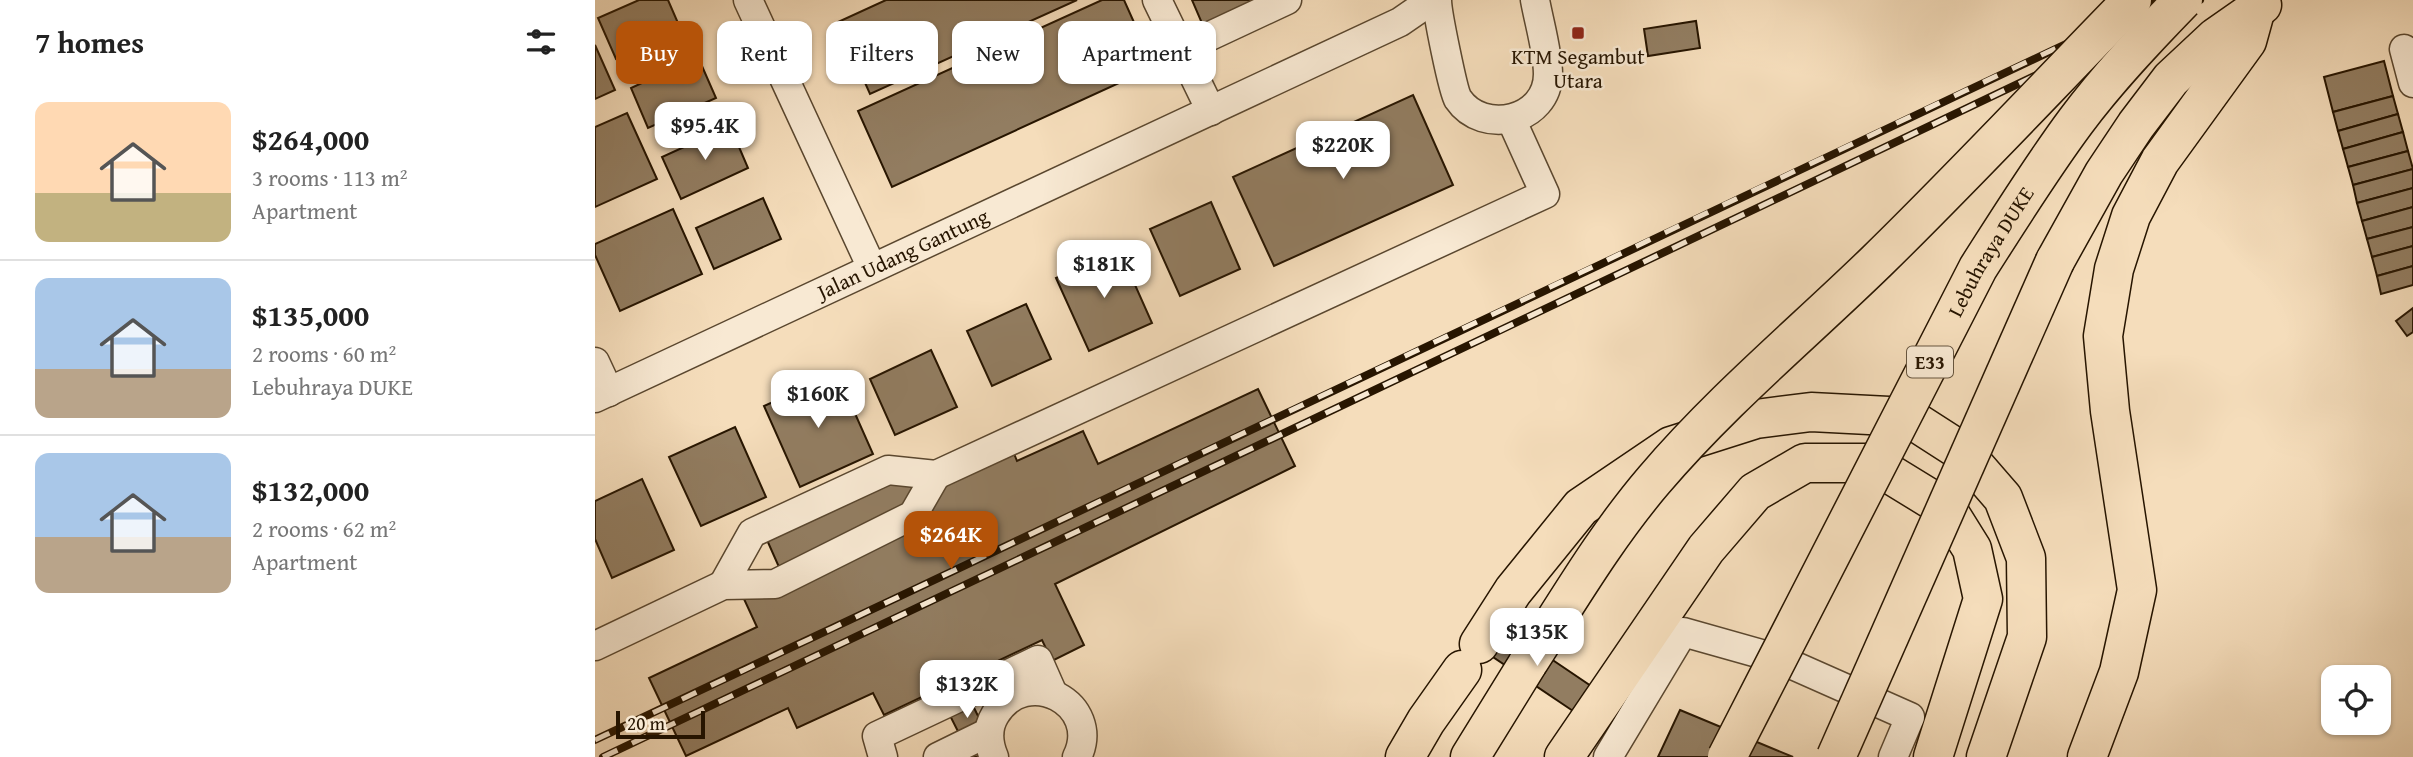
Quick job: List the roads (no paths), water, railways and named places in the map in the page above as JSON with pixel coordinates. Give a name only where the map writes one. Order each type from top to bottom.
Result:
[{"type":"highway","points":[[1470,757],[1609,538],[1654,480],[1744,384],[1876,262],[2132,0]]},
{"type":"highway","name":"Lebuhraya DUKE","points":[[1727,757],[1978,268],[2026,192],[2078,118],[2149,35],[2183,0]]},
{"type":"highway","points":[[2087,757],[2119,673],[2137,590],[2110,411],[2103,336],[2114,269],[2131,216],[2160,161],[2248,41],[2261,6]]},
{"type":"highway","points":[[1836,757],[2055,261],[2104,173],[2171,79],[2216,37],[2261,6]]},
{"type":"highway","points":[[1405,757],[1513,591],[1581,507],[1671,446],[1756,419],[1811,412],[1907,417],[1964,453],[2003,498],[2027,558],[2027,637],[1986,757]]},
{"type":"highway","points":[[1564,757],[1706,549],[1755,492],[1805,463],[1872,463],[1947,509],[1972,549],[1983,599],[1933,757]]},
{"type":"street","points":[[1157,0],[1167,21]]},
{"type":"street","points":[[1216,33],[1287,0]]},
{"type":"street","points":[[1435,0],[1457,97],[1467,110],[1481,118],[1496,121],[1525,113],[1537,103],[1544,90],[1548,75],[1535,0]]},
{"type":"street","name":"Jalan Udang Gantung","points":[[602,395],[1211,111],[1395,11],[1435,0]]},
{"type":"street","points":[[755,2],[872,268]]},
{"type":"street","points":[[2404,49],[2413,83]]},
{"type":"street","points":[[1198,84],[1211,111]]},
{"type":"street","points":[[723,585],[752,533],[888,470],[936,475],[1545,194],[1511,119]]},
{"type":"street","points":[[595,362],[602,395]]},
{"type":"street","points":[[595,646],[723,585],[775,584],[913,515],[936,475]]},
{"type":"street","points":[[1608,757],[1683,632],[1779,659],[1910,717],[1893,757]]},
{"type":"street","points":[[883,757],[877,736],[1038,660],[1053,694]]},
{"type":"street","points":[[938,757],[991,745],[993,718],[1002,704],[1015,695],[1030,691],[1053,694],[1072,707],[1079,720],[1082,735],[1077,757]]},
{"type":"railway","points":[[595,740],[2159,0]]},
{"type":"railway","points":[[603,757],[2043,72],[2200,0]]},
{"type":"place","name":"KTM Segambut Utara","points":[[1578,33]]}]
